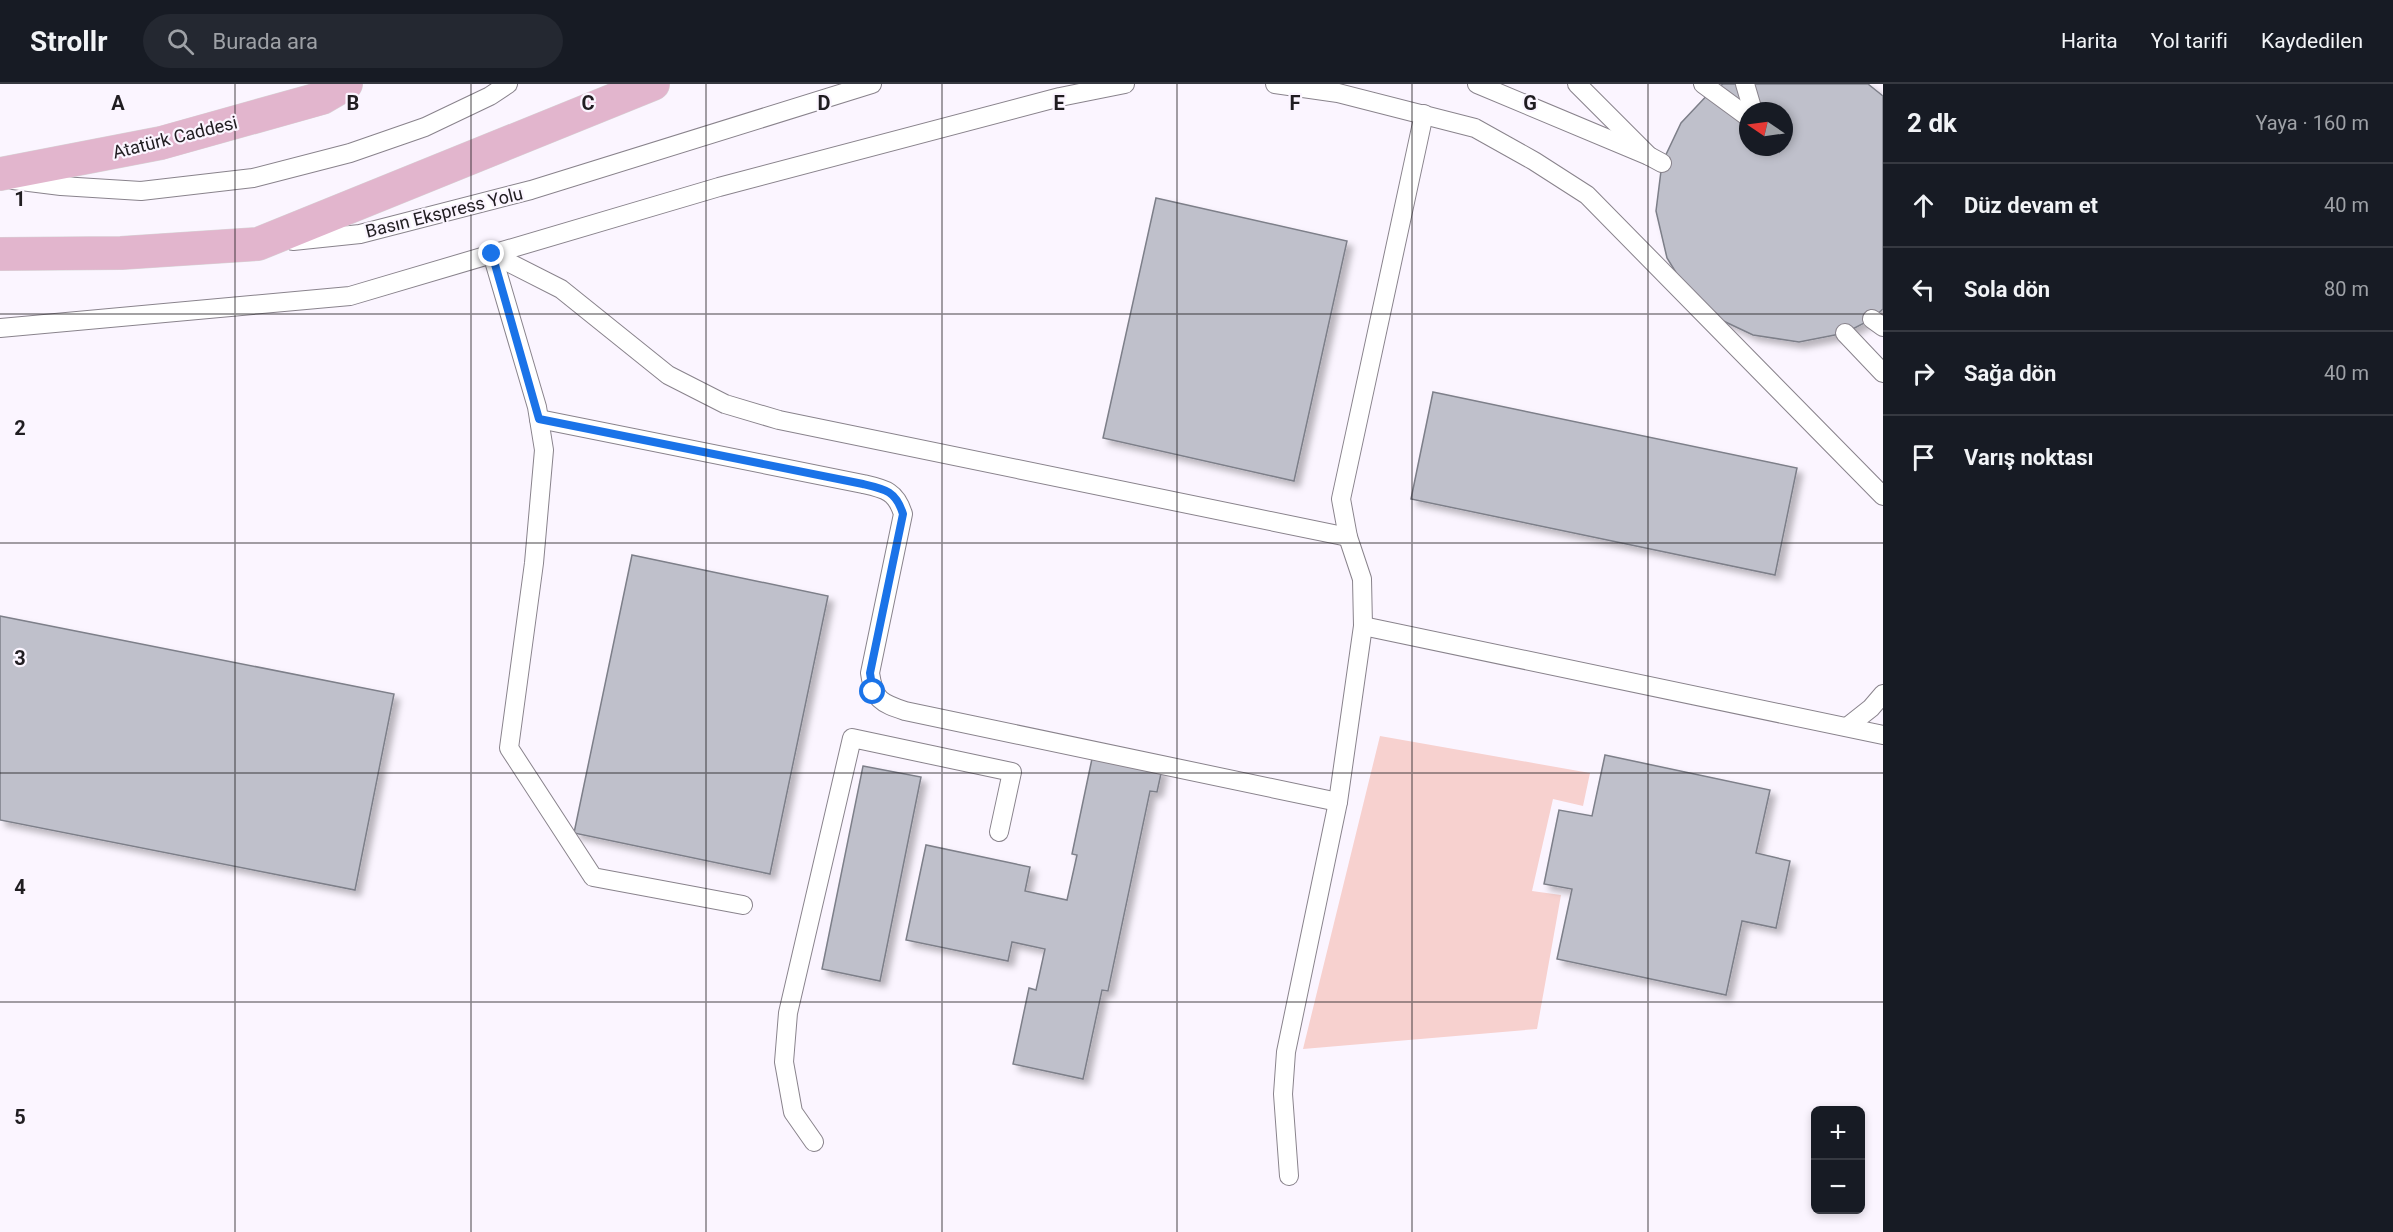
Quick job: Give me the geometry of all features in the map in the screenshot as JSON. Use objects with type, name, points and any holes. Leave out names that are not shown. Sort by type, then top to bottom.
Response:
[{"type":"main road","name":"Atatürk Caddesi","points":[[0,174],[161,143],[322,98],[346,84]]},
{"type":"main road","points":[[258,244],[653,84]]},
{"type":"main road","name":"Basın Ekspress Yolu","points":[[0,254],[121,253],[258,244]]},
{"type":"lane","points":[[0,179],[61,186],[141,191],[253,178],[350,153],[425,127],[490,96],[508,84]]},
{"type":"lane","name":"Basın Ekspress Yolu","points":[[258,244],[360,234],[531,190],[872,84]]},
{"type":"lane","points":[[0,328],[350,296],[720,187],[1060,97],[1125,84]]},
{"type":"lane","points":[[1275,84],[1338,93],[1475,129],[1534,161],[1587,195],[1883,496]]},
{"type":"lane","points":[[1477,84],[1655,160],[1577,84]]},
{"type":"lane","points":[[1703,84],[1739,110]]},
{"type":"lane","points":[[1745,84],[1750,102]]},
{"type":"lane","points":[[1289,1176],[1282,1080],[1338,802],[1363,626],[1362,579],[1348,537],[1341,499],[1424,114]]},
{"type":"lane","points":[[492,254],[539,419],[544,450],[534,563],[509,748],[592,877],[743,905]]},
{"type":"lane","points":[[492,254],[561,289],[668,375],[725,404],[779,420],[1348,537]]},
{"type":"lane","points":[[1845,333],[1883,373]]},
{"type":"lane","points":[[539,419],[863,484],[885,489],[899,500],[903,514],[870,673],[873,692],[884,704],[905,711],[1338,802]]},
{"type":"lane","points":[[1363,626],[1883,735]]},
{"type":"lane","points":[[1847,727],[1871,708],[1883,694]]},
{"type":"lane","points":[[814,1142],[793,1112],[784,1062],[788,1013],[852,738],[1012,772],[999,832]]},
{"type":"shaded area","points":[[1380,736],[1590,773],[1583,806],[1553,799],[1532,891],[1561,895],[1537,1029],[1303,1049]]},
{"type":"building","points":[[1723,84],[1868,84],[1883,96],[1883,309],[1872,319],[1845,333],[1799,342],[1753,335],[1717,318],[1688,292],[1667,258],[1656,211],[1662,163],[1681,123],[1712,90]]},
{"type":"building","points":[[1156,198],[1347,241],[1294,481],[1103,438]]},
{"type":"building","points":[[1433,392],[1797,468],[1775,575],[1411,499]]},
{"type":"building","points":[[632,555],[828,596],[770,874],[574,833]]},
{"type":"building","points":[[0,616],[394,694],[355,890],[0,820]]},
{"type":"building","points":[[1093,754],[1162,769],[1157,792],[1150,791],[1108,991],[1102,990],[1083,1079],[1013,1064],[1029,988],[1036,990],[1045,949],[1012,942],[1008,961],[906,940],[926,845],[1030,867],[1025,891],[1067,900],[1077,855],[1072,854]]},
{"type":"building","points":[[1605,755],[1770,790],[1756,853],[1790,861],[1776,928],[1742,921],[1726,995],[1557,959],[1572,889],[1544,884],[1559,810],[1592,816]]},
{"type":"building","points":[[863,766],[921,777],[880,981],[822,969]]},
{"type":"route","points":[[492,254],[539,419],[863,484],[885,489],[899,500],[903,514],[870,673],[873,692]]}]
